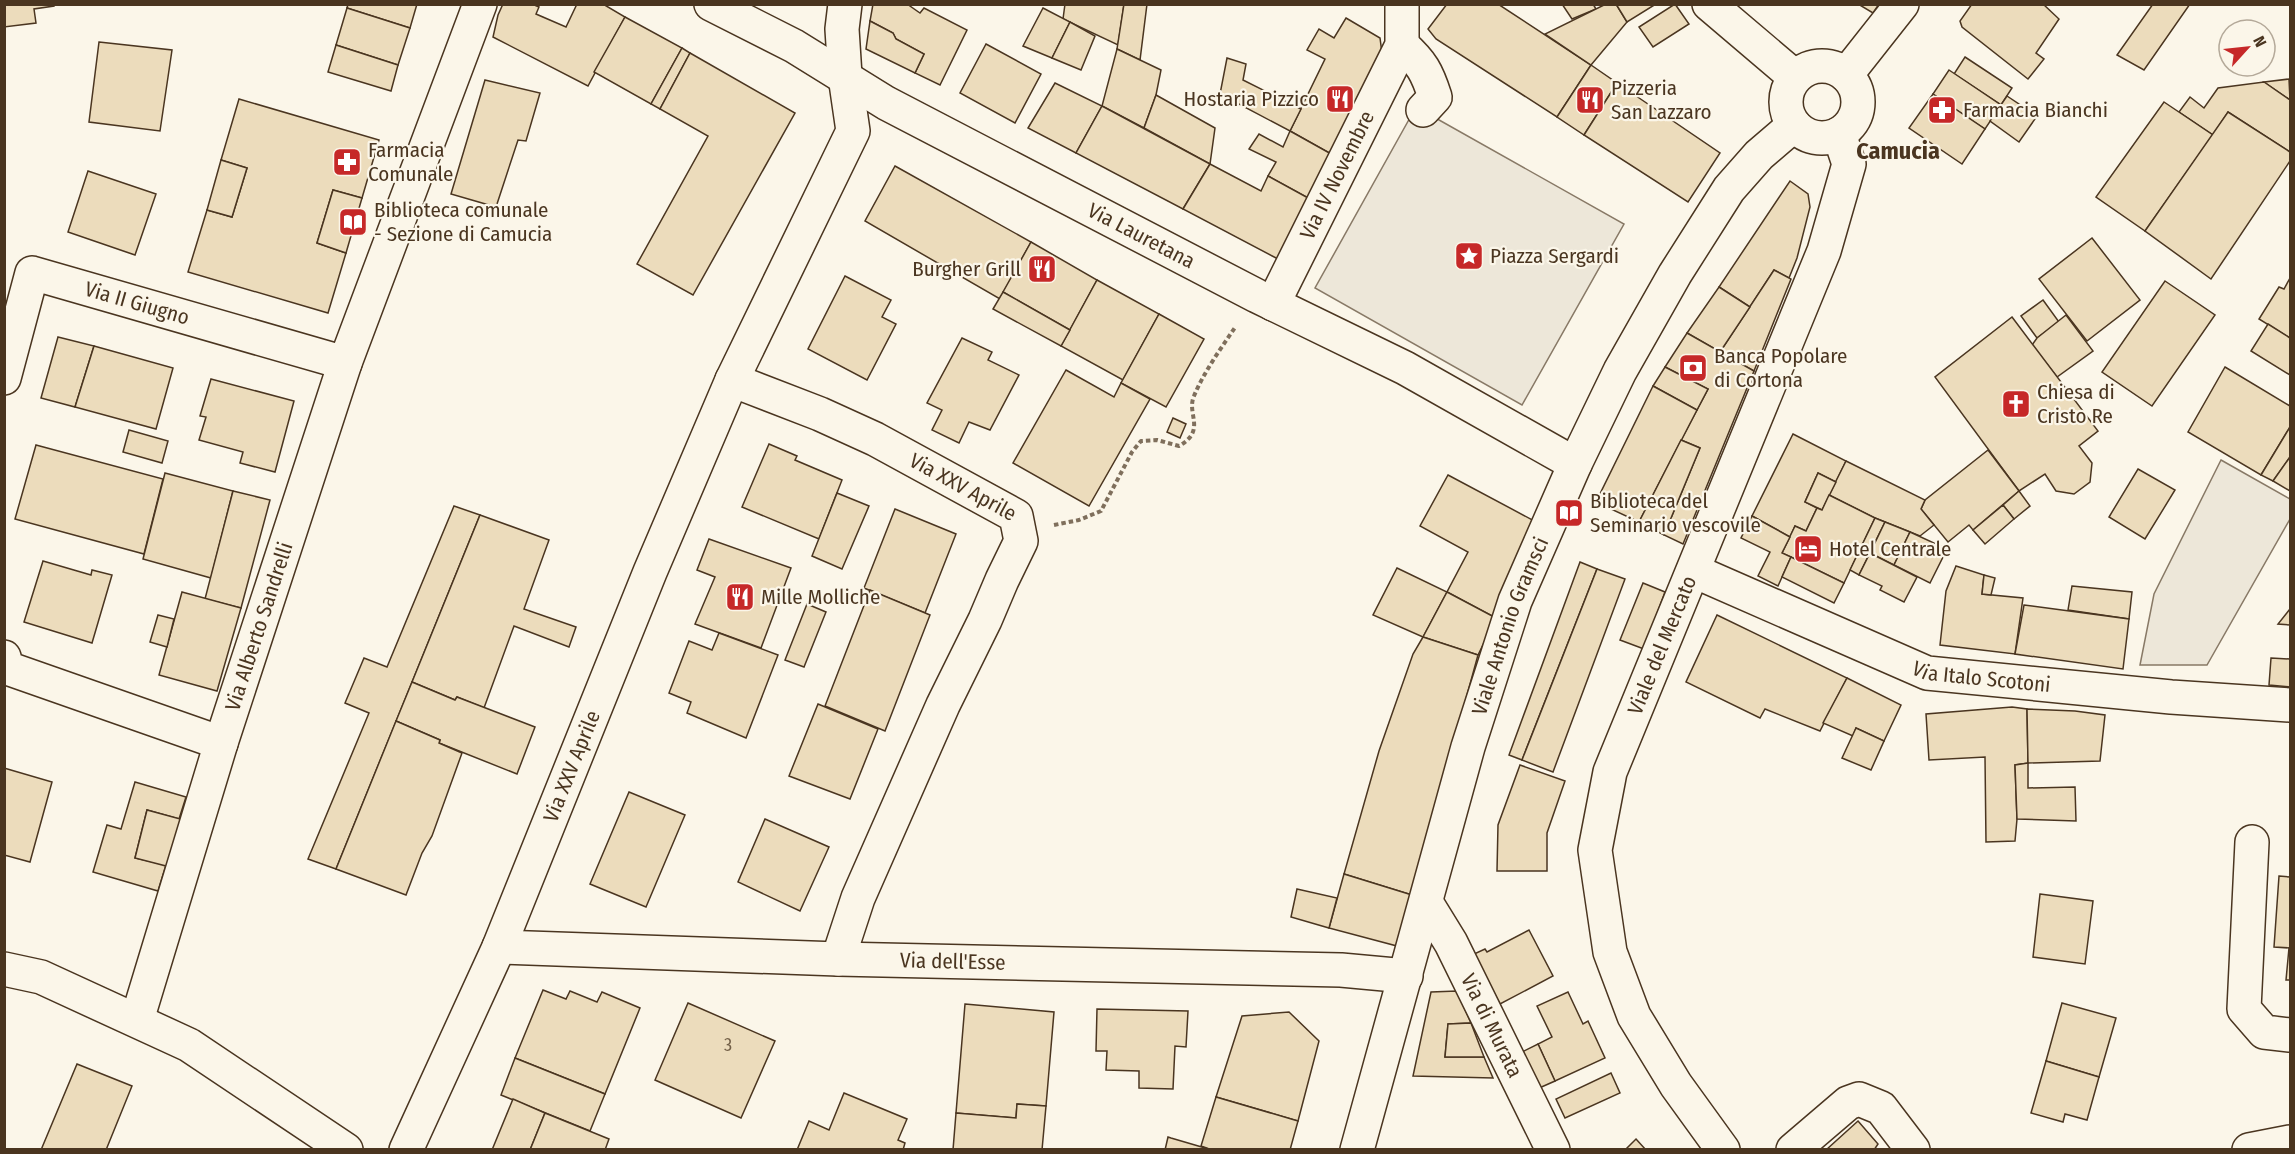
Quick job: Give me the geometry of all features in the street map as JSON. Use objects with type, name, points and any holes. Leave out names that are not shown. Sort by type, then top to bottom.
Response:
[{"type":"street","name":"Via Alberto Sandrelli","points":[[137,1020],[221,743],[345,363],[480,4]]},
{"type":"street","name":"Via Lauretana","points":[[711,4],[794,46],[886,103],[1265,300],[1405,368],[1575,464]]},
{"type":"street","name":"Via XXV Aprile","points":[[406,1149],[499,947],[650,572],[732,380],[853,130],[845,76],[842,29],[845,4]]},
{"type":"street","points":[[1709,4],[1795,77]]},
{"type":"street","points":[[1846,75],[1902,4]]},
{"type":"street","name":"Via IV Novembre","points":[[1396,18],[1428,74],[1435,97],[1423,110]]},
{"type":"street","name":"Via IV Novembre","points":[[1265,300],[1396,18]]},
{"type":"street","points":[[1819,66],[1833,68],[1846,75],[1856,89],[1857,106],[1851,122],[1839,134],[1815,138],[1794,125],[1788,114],[1786,101],[1788,89],[1795,77],[1806,69],[1819,66]]},
{"type":"street","name":"Viale Antonio Gramsci","points":[[1357,1149],[1427,904],[1468,747],[1515,601],[1575,464],[1620,371],[1676,274],[1729,189],[1759,155],[1794,125]]},
{"type":"street","name":"Viale del Mercato","points":[[1723,1149],[1676,1085],[1634,1016],[1610,952],[1595,850],[1610,772],[1824,251],[1849,164],[1839,134]]},
{"type":"street","name":"Via II Giugno","points":[[4,378],[32,273],[345,363]]},
{"type":"street","name":"Via XXV Aprile","points":[[732,380],[820,414],[875,439],[1016,516],[1021,541],[943,705],[858,898],[838,959]]},
{"type":"street","name":"Via Italo Scotoni","points":[[1694,571],[1927,673],[2171,697],[2290,705]]},
{"type":"street","points":[[4,657],[7,668],[221,743]]},
{"type":"street","points":[[2252,842],[2244,1009],[2264,1032],[2290,1035]]},
{"type":"street","name":"Via di Murata","points":[[1427,904],[1451,943],[1553,1149]]},
{"type":"street","name":"Via dell'Esse","points":[[499,947],[838,959],[1341,970],[1406,976]]},
{"type":"street","points":[[4,969],[41,977],[189,1045],[346,1149]]},
{"type":"street","points":[[1793,1149],[1848,1103],[1859,1099],[1881,1108],[1913,1149]]},
{"type":"street","points":[[2249,1149],[2290,1142]]},
{"type":"path","points":[[1021,541],[1028,528],[1041,520],[1054,525],[1079,520],[1101,511],[1132,452],[1141,441],[1156,440],[1179,446],[1187,441],[1195,423],[1192,398],[1265,300]]},
{"type":"shaded area","name":"Piazza Sergardi","points":[[1416,107],[1624,224],[1522,405],[1315,288]]},
{"type":"shaded area","points":[[2221,460],[2290,499],[2290,519],[2207,665],[2140,665],[2154,594]]},
{"type":"building","points":[[4,4],[54,4],[54,6],[34,9],[36,23],[4,27]]},
{"type":"building","points":[[348,4],[417,4],[410,28],[347,8]]},
{"type":"building","points":[[503,4],[532,4],[539,7],[536,14],[566,27],[577,4],[603,4],[625,17],[588,86],[493,37]]},
{"type":"building","points":[[873,4],[907,4],[920,13],[924,8],[967,30],[940,85],[915,73],[924,54],[896,39],[893,33],[870,21]]},
{"type":"building","points":[[1065,4],[1124,4],[1118,45],[1063,19]]},
{"type":"building","points":[[1124,4],[1147,4],[1140,60],[1117,49]]},
{"type":"building","points":[[1447,4],[1498,4],[1591,65],[1557,117],[1436,39],[1428,29]]},
{"type":"building","points":[[1562,4],[1593,4],[1596,9],[1572,19]]},
{"type":"building","points":[[1606,4],[1616,4],[1627,22],[1591,65],[1545,34]]},
{"type":"building","points":[[1616,4],[1656,4],[1627,22]]},
{"type":"building","points":[[1675,4],[1689,24],[1653,47],[1639,27]]},
{"type":"building","points":[[1858,4],[1879,4],[1873,13]]},
{"type":"building","points":[[1972,4],[2043,4],[2059,19],[2036,53],[2044,59],[2028,79],[1962,27],[1960,21]]},
{"type":"building","points":[[2153,4],[2190,4],[2144,70],[2117,55]]},
{"type":"building","points":[[347,8],[410,28],[398,65],[336,45]]},
{"type":"building","points":[[1043,8],[1070,22],[1052,58],[1023,46]]},
{"type":"building","points":[[625,17],[682,48],[651,104],[594,72]]},
{"type":"building","points":[[1346,18],[1380,38],[1383,61],[1333,155],[1290,131],[1325,59],[1307,50],[1319,29],[1334,38]]},
{"type":"building","points":[[870,21],[893,33],[896,39],[924,54],[915,73],[866,49]]},
{"type":"building","points":[[1070,22],[1095,36],[1081,70],[1052,58]]},
{"type":"building","points":[[99,42],[172,50],[160,131],[89,122]]},
{"type":"building","points":[[986,44],[1041,74],[1015,123],[960,93]]},
{"type":"building","points":[[336,45],[398,65],[391,91],[328,72]]},
{"type":"building","points":[[682,48],[690,53],[660,109],[651,104]]},
{"type":"building","points":[[1117,49],[1161,70],[1156,95],[1144,128],[1102,106]]},
{"type":"building","points":[[690,53],[795,113],[693,295],[637,264],[708,136],[660,109]]},
{"type":"building","points":[[1965,57],[2012,88],[2001,105],[1954,74]]},
{"type":"building","points":[[1227,58],[1246,64],[1243,80],[1301,109],[1290,131],[1220,94]]},
{"type":"building","points":[[1591,65],[1617,83],[1584,135],[1557,117]]},
{"type":"building","points":[[1949,70],[2001,105],[1985,129],[1933,94]]},
{"type":"building","points":[[2289,79],[2290,100],[2264,82]]},
{"type":"building","points":[[485,80],[540,93],[526,141],[518,140],[496,207],[451,194]]},
{"type":"building","points":[[2264,82],[2290,100],[2290,152],[2228,112],[2213,135],[2179,112],[2190,97],[2204,108],[2218,88]]},
{"type":"building","points":[[1055,83],[1102,106],[1076,153],[1028,128]]},
{"type":"building","points":[[1617,83],[1720,153],[1688,202],[1584,135]]},
{"type":"building","points":[[1933,94],[1985,129],[1962,164],[1909,128]]},
{"type":"building","points":[[1156,95],[1215,128],[1210,164],[1144,128]]},
{"type":"building","points":[[2007,96],[2037,116],[2019,142],[1990,121]]},
{"type":"building","points":[[239,99],[379,140],[362,198],[333,190],[317,243],[346,253],[328,313],[188,272],[207,210],[232,217],[247,168],[221,160]]},
{"type":"building","points":[[2164,102],[2213,135],[2145,231],[2096,197]]},
{"type":"building","points":[[1102,106],[1210,164],[1183,209],[1076,153]]},
{"type":"building","points":[[2228,112],[2290,152],[2290,161],[2211,279],[2145,231]]},
{"type":"building","points":[[1290,131],[1333,155],[1310,199],[1268,176],[1276,162],[1249,149],[1259,134],[1283,147]]},
{"type":"building","points":[[221,160],[247,168],[232,217],[207,210]]},
{"type":"building","points":[[1210,164],[1261,191],[1268,176],[1310,199],[1278,259],[1183,209]]},
{"type":"building","points":[[895,166],[1031,242],[1000,299],[865,221]]},
{"type":"building","points":[[88,171],[156,194],[135,255],[68,232]]},
{"type":"building","points":[[1790,181],[1808,194],[1810,207],[1797,258],[1789,278],[1774,270],[1750,307],[1719,287]]},
{"type":"building","points":[[333,190],[362,198],[346,253],[317,243]]},
{"type":"building","points":[[2092,238],[2140,300],[2087,341],[2039,279]]},
{"type":"building","points":[[1031,242],[1097,280],[1070,330],[1003,292]]},
{"type":"building","points":[[1774,270],[1791,279],[1754,371],[1720,352]]},
{"type":"building","points":[[845,276],[891,300],[882,317],[896,324],[867,380],[808,349]]},
{"type":"building","points":[[2290,278],[2290,338],[2259,319],[2279,287],[2284,289]]},
{"type":"building","points":[[1097,280],[1159,314],[1123,380],[1061,346]]},
{"type":"building","points":[[2165,281],[2215,315],[2152,406],[2102,372]]},
{"type":"building","points":[[1719,287],[1750,307],[1720,352],[1687,333]]},
{"type":"building","points":[[1003,292],[1070,330],[1061,346],[993,309]]},
{"type":"building","points":[[2043,300],[2059,322],[2037,338],[2021,316]]},
{"type":"building","points":[[1159,314],[1204,339],[1166,407],[1121,383]]},
{"type":"building","points":[[2066,315],[2093,351],[2057,377],[2032,345],[2037,338]]},
{"type":"building","name":"Chiesa di Cristo Re","points":[[2012,317],[2098,431],[2079,446],[2092,463],[2090,482],[2074,494],[2056,491],[2045,474],[2019,491],[1935,377]]},
{"type":"building","points":[[2268,324],[2290,338],[2290,375],[2251,351]]},
{"type":"building","points":[[1687,333],[1754,371],[1683,544],[1664,535],[1700,448],[1681,440],[1708,389],[1665,367]]},
{"type":"building","points":[[58,337],[94,346],[75,407],[41,398]]},
{"type":"building","points":[[962,338],[992,352],[988,360],[1019,375],[990,430],[969,422],[959,443],[932,430],[942,410],[927,403]]},
{"type":"building","points":[[94,346],[173,368],[156,429],[75,407]]},
{"type":"building","points":[[1665,367],[1708,389],[1697,410],[1653,386]]},
{"type":"building","points":[[2225,367],[2290,406],[2290,427],[2261,475],[2188,432]]},
{"type":"building","points":[[1066,370],[1114,397],[1121,383],[1150,399],[1089,506],[1013,463]]},
{"type":"building","points":[[211,379],[294,401],[275,472],[240,463],[243,452],[199,440],[206,417],[200,416]]},
{"type":"building","points":[[1653,386],[1697,410],[1639,522],[1596,502]]},
{"type":"building","points":[[1173,418],[1186,424],[1180,438],[1167,432]]},
{"type":"building","points":[[2290,427],[2290,457],[2273,481],[2261,475]]},
{"type":"building","points":[[129,430],[168,441],[162,463],[123,452]]},
{"type":"building","points":[[1793,434],[1846,461],[1836,482],[1818,473],[1805,502],[1817,508],[1806,531],[1795,526],[1790,537],[1752,516]]},
{"type":"building","points":[[1681,440],[1700,448],[1664,535],[1639,522]]},
{"type":"building","points":[[769,444],[797,456],[795,460],[842,480],[819,539],[742,507]]},
{"type":"building","points":[[36,445],[163,479],[144,554],[15,519]]},
{"type":"building","points":[[1988,450],[2019,491],[1973,530],[1969,525],[1948,542],[1921,509],[1925,500]]},
{"type":"building","points":[[2290,457],[2290,491],[2273,481]]},
{"type":"building","points":[[1846,461],[1925,500],[1921,509],[1934,525],[1920,536],[1875,518],[1829,495]]},
{"type":"building","points":[[2138,469],[2175,490],[2145,539],[2109,517]]},
{"type":"building","points":[[165,473],[233,491],[211,578],[143,559]]},
{"type":"building","points":[[1818,473],[1836,482],[1822,510],[1805,502]]},
{"type":"building","points":[[1448,475],[1540,524],[1496,618],[1447,592],[1468,552],[1420,526]]},
{"type":"building","points":[[233,491],[270,500],[241,608],[205,599]]},
{"type":"building","points":[[2019,491],[2030,506],[2014,519],[2003,505]]},
{"type":"building","points":[[837,493],[869,506],[842,569],[812,556]]},
{"type":"building","points":[[1829,495],[1875,518],[1844,583],[1782,553],[1795,526],[1806,531],[1817,508],[1822,510]]},
{"type":"building","points":[[2003,505],[2014,519],[1985,544],[1973,530]]},
{"type":"building","points":[[454,506],[480,515],[336,869],[308,859],[369,713],[345,703],[364,658],[387,667]]},
{"type":"building","points":[[895,509],[956,534],[925,613],[864,588]]},
{"type":"building","points":[[480,515],[549,540],[524,609],[576,627],[569,647],[514,626],[484,708],[457,697],[455,700],[412,682]]},
{"type":"building","points":[[1752,516],[1790,537],[1782,553],[1791,557],[1778,586],[1758,576],[1770,552],[1741,538]]},
{"type":"building","points":[[1875,518],[1885,522],[1859,575],[1850,570]]},
{"type":"building","points":[[1885,522],[1910,532],[1894,565],[1870,553]]},
{"type":"building","points":[[1910,532],[1947,549],[1930,583],[1894,565]]},
{"type":"building","points":[[709,539],[791,568],[761,648],[695,624],[715,577],[697,570]]},
{"type":"building","points":[[1870,553],[1917,577],[1904,602],[1880,590],[1882,586],[1859,575]]},
{"type":"building","points":[[1791,557],[1844,583],[1834,603],[1782,577]]},
{"type":"building","points":[[43,561],[91,575],[92,570],[112,575],[92,643],[24,622]]},
{"type":"building","points":[[1580,562],[1597,569],[1522,760],[1509,755]]},
{"type":"building","points":[[1956,566],[1984,575],[1982,594],[2023,598],[2015,654],[1940,645],[1946,591]]},
{"type":"building","points":[[1397,568],[1447,592],[1423,637],[1373,615]]},
{"type":"building","points":[[1597,569],[1625,579],[1553,772],[1522,760]]},
{"type":"building","points":[[1984,575],[1995,578],[1991,595],[1982,594]]},
{"type":"building","points":[[1643,583],[1665,592],[1644,649],[1620,640]]},
{"type":"building","points":[[2072,586],[2132,592],[2129,619],[2068,610]]},
{"type":"building","points":[[870,590],[930,615],[885,731],[825,706]]},
{"type":"building","points":[[182,592],[241,608],[217,691],[159,675]]},
{"type":"building","points":[[1447,592],[1496,618],[1478,655],[1423,637]]},
{"type":"building","points":[[807,604],[826,612],[804,667],[785,660]]},
{"type":"building","points":[[2024,605],[2129,619],[2123,669],[2015,654]]},
{"type":"building","points":[[2290,609],[2290,625],[2278,624]]},
{"type":"building","points":[[158,615],[174,619],[167,647],[150,642]]},
{"type":"building","points":[[1717,615],[1847,678],[1820,731],[1765,709],[1760,718],[1686,682]]},
{"type":"building","points":[[719,633],[778,655],[746,738],[687,713],[691,702],[669,693],[689,641],[712,650]]},
{"type":"building","points":[[1423,637],[1478,655],[1412,895],[1344,874],[1379,751],[1413,654]]},
{"type":"building","points":[[2271,658],[2290,659],[2290,687],[2269,685]]},
{"type":"building","points":[[1847,678],[1901,705],[1884,741],[1856,728],[1853,736],[1823,723]]},
{"type":"building","points":[[412,682],[455,700],[457,697],[535,727],[517,774],[439,743],[440,740],[396,721]]},
{"type":"building","points":[[818,704],[878,729],[850,799],[789,776]]},
{"type":"building","points":[[2012,707],[2027,709],[2028,763],[2015,765],[2017,819],[2015,841],[1986,842],[1985,757],[1929,760],[1926,714]]},
{"type":"building","points":[[2027,709],[2105,715],[2100,761],[2028,763]]},
{"type":"building","points":[[396,721],[440,740],[439,743],[462,753],[432,836],[422,853],[406,895],[336,869]]},
{"type":"building","points":[[1856,728],[1884,741],[1871,770],[1842,758]]},
{"type":"building","points":[[2028,763],[2028,788],[2075,787],[2076,821],[2017,819],[2015,765]]},
{"type":"building","points":[[1520,765],[1565,781],[1547,833],[1547,871],[1497,871],[1498,825]]},
{"type":"building","points":[[4,768],[52,782],[30,862],[4,855]]},
{"type":"building","points":[[135,782],[186,797],[179,819],[147,810],[135,858],[166,865],[158,891],[93,872],[107,825],[121,829]]},
{"type":"building","points":[[629,792],[685,815],[646,907],[590,884]]},
{"type":"building","points":[[147,810],[184,820],[170,867],[135,858]]},
{"type":"building","points":[[765,819],[829,847],[800,911],[738,882]]},
{"type":"building","points":[[1344,874],[1412,895],[1397,946],[1329,928]]},
{"type":"building","points":[[2279,876],[2290,877],[2290,948],[2274,947]]},
{"type":"building","points":[[1297,889],[1337,898],[1329,928],[1291,917]]},
{"type":"building","points":[[2040,894],[2093,901],[2085,964],[2033,957]]},
{"type":"building","points":[[1529,930],[1553,976],[1500,1004],[1474,954],[1485,949],[1487,952]]},
{"type":"building","points":[[2289,948],[2290,980],[2286,980]]},
{"type":"building","points":[[543,990],[566,999],[570,991],[597,1002],[602,992],[640,1008],[605,1094],[515,1058]]},
{"type":"building","points":[[1457,991],[1471,1023],[1448,1024],[1445,1057],[1484,1057],[1493,1078],[1413,1076],[1431,992]]},
{"type":"building","points":[[1568,992],[1583,1024],[1588,1021],[1605,1058],[1555,1081],[1538,1044],[1552,1037],[1537,1006]]},
{"type":"building","points":[[688,1003],[775,1041],[741,1118],[655,1080]]},
{"type":"building","points":[[2062,1003],[2116,1018],[2099,1077],[2046,1061]]},
{"type":"building","points":[[965,1004],[1054,1012],[1046,1106],[1017,1104],[1016,1118],[956,1113]]},
{"type":"building","points":[[1097,1009],[1188,1011],[1186,1047],[1175,1046],[1173,1089],[1139,1088],[1139,1071],[1106,1070],[1107,1051],[1096,1051]]},
{"type":"building","points":[[1289,1012],[1319,1041],[1298,1121],[1216,1097],[1242,1016]]},
{"type":"building","points":[[1471,1023],[1484,1057],[1445,1057],[1448,1024]]},
{"type":"building","points":[[1538,1044],[1555,1081],[1537,1089],[1520,1053]]},
{"type":"building","points":[[515,1058],[605,1094],[590,1131],[501,1095]]},
{"type":"building","points":[[2046,1061],[2099,1077],[2087,1120],[2065,1114],[2063,1122],[2031,1113]]},
{"type":"building","points":[[77,1064],[132,1086],[106,1150],[41,1150]]},
{"type":"building","points":[[1611,1073],[1620,1093],[1565,1118],[1556,1099]]},
{"type":"building","points":[[844,1093],[907,1119],[898,1140],[905,1143],[903,1150],[797,1150],[809,1121],[829,1130]]},
{"type":"building","points":[[1216,1097],[1298,1121],[1290,1150],[1212,1150],[1201,1146]]},
{"type":"building","points":[[513,1099],[545,1113],[530,1150],[492,1150]]},
{"type":"building","points":[[1017,1104],[1046,1106],[1042,1150],[953,1150],[956,1113],[1016,1118]]},
{"type":"building","points":[[545,1113],[609,1139],[605,1150],[530,1150]]},
{"type":"building","points":[[1858,1121],[1878,1144],[1874,1150],[1826,1150]]},
{"type":"building","points":[[1168,1137],[1171,1138],[1212,1150],[1165,1150]]},
{"type":"building","points":[[1636,1139],[1646,1150],[1625,1150]]},
{"type":"place","name":"Hostaria Pizzico","points":[[1340,99]]},
{"type":"place","name":"Pizzeria San Lazzaro","points":[[1590,100]]},
{"type":"place","name":"Farmacia Bianchi","points":[[1942,110]]},
{"type":"place","name":"Farmacia Comunale","points":[[347,162]]},
{"type":"place","name":"Biblioteca comunale - Sezione di Camucia","points":[[353,222]]},
{"type":"place","name":"Piazza Sergardi","points":[[1469,256]]},
{"type":"place","name":"Burgher Grill","points":[[1042,269]]},
{"type":"place","name":"Banca Popolare di Cortona","points":[[1693,368]]},
{"type":"place","name":"Chiesa di Cristo Re","points":[[2016,404]]},
{"type":"place","name":"Biblioteca del Seminario vescovile","points":[[1569,513]]},
{"type":"place","name":"Hotel Centrale","points":[[1808,549]]},
{"type":"place","name":"Mille Molliche","points":[[740,597]]},
{"type":"district","name":"Camucia","points":[[1898,151]]}]
